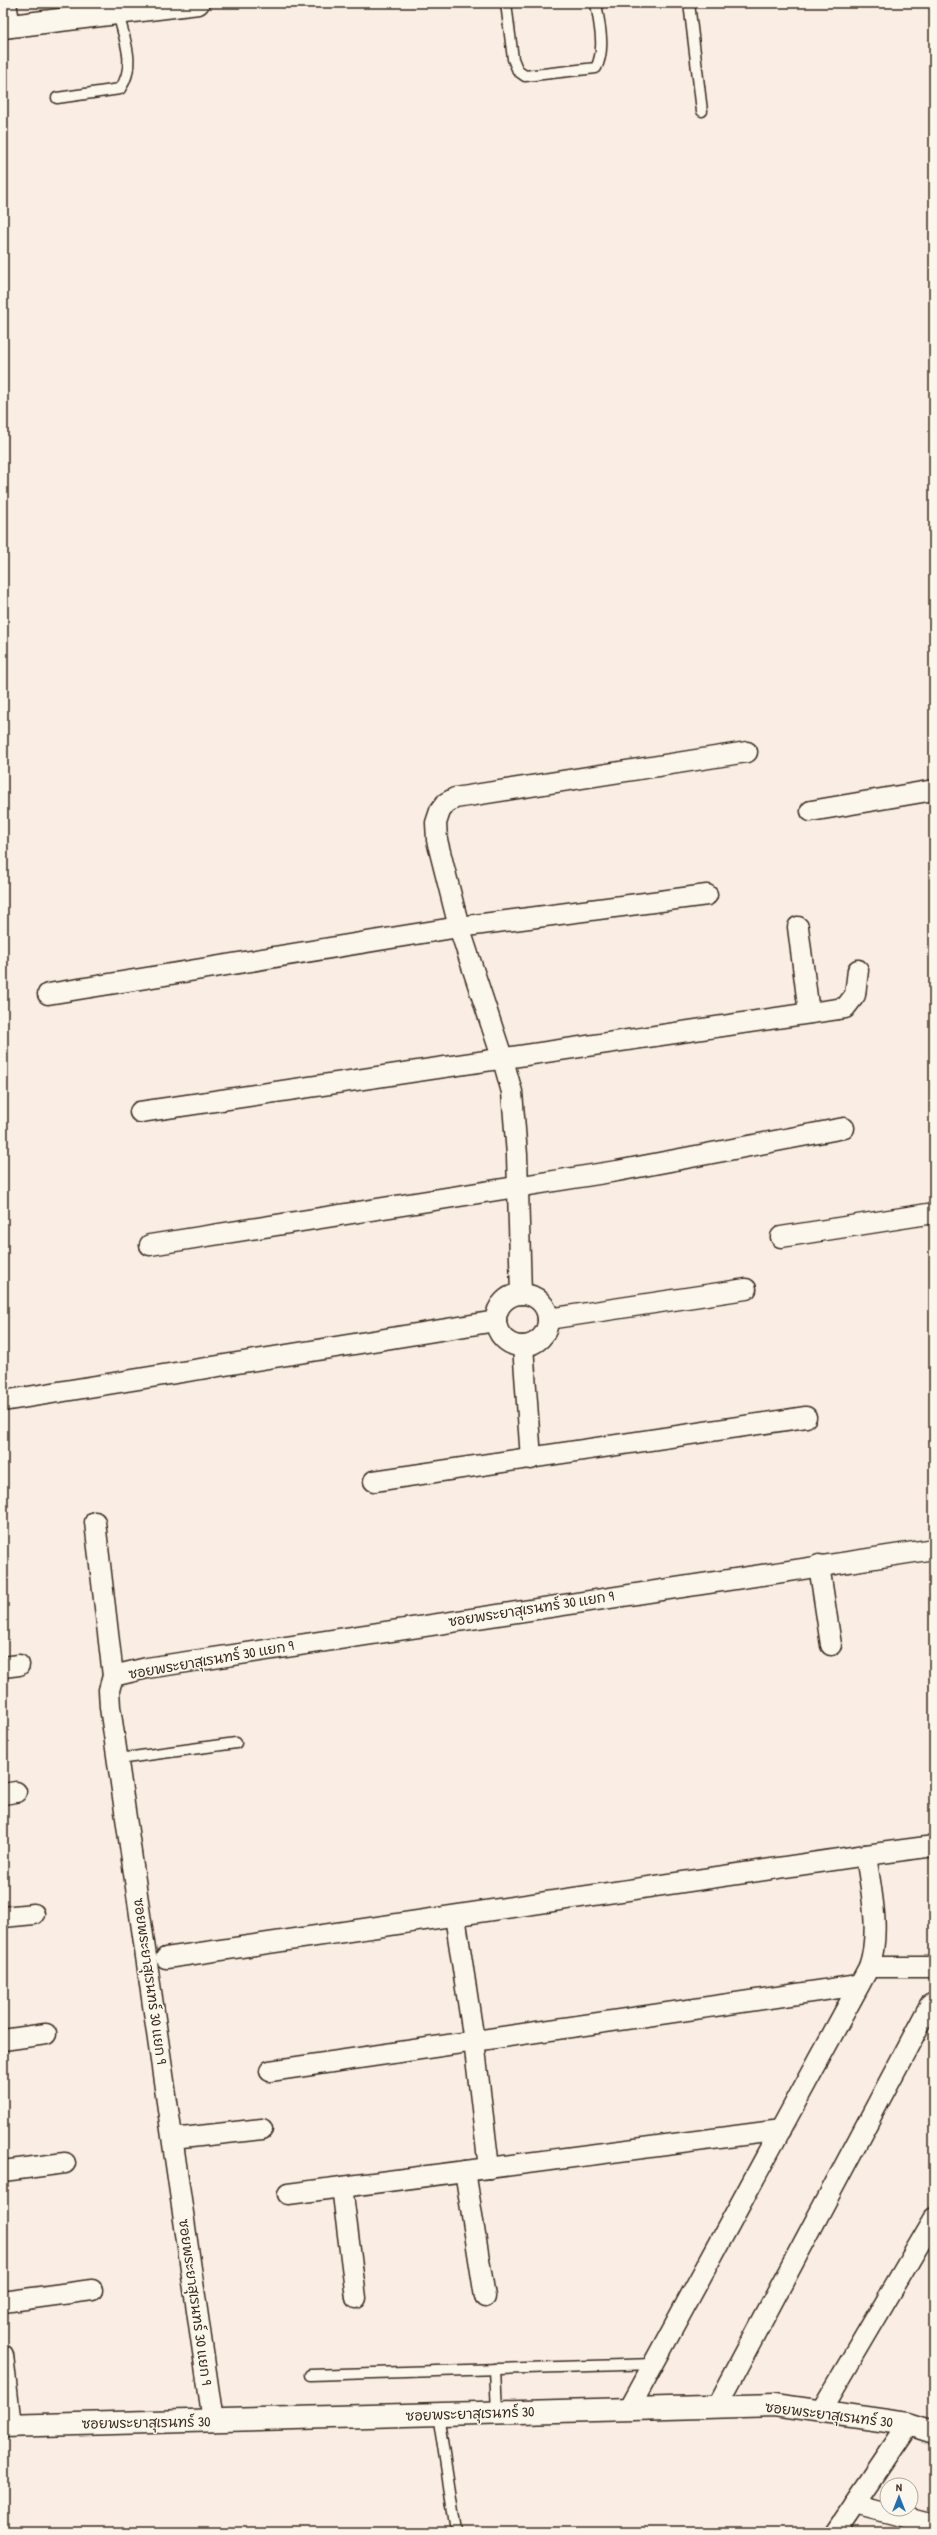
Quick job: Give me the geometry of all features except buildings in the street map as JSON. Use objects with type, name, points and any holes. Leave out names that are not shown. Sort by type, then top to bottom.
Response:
[{"type":"street","points":[[6,3],[7,27],[198,3]]},
{"type":"street","points":[[521,1294],[516,1188],[517,1155],[512,1099],[503,1060],[459,927],[438,840],[436,823],[440,811],[446,803],[455,798],[747,752]]},
{"type":"street","points":[[811,811],[934,790]]},
{"type":"street","points":[[48,994],[459,927],[707,895]]},
{"type":"street","points":[[798,927],[809,1013]]},
{"type":"street","points":[[140,1112],[503,1060],[845,1008],[850,1004],[855,995],[858,970]]},
{"type":"street","points":[[150,1244],[516,1188],[617,1171],[844,1128]]},
{"type":"street","points":[[781,1237],[934,1213]]},
{"type":"street","points":[[548,1319],[746,1289]]},
{"type":"street","points":[[521,1294],[531,1296],[540,1301],[546,1309],[548,1319],[546,1329],[541,1338],[533,1344],[523,1346],[513,1344],[504,1339],[498,1331],[496,1321],[497,1311],[503,1302],[511,1296],[521,1294]]},
{"type":"street","points":[[3,1401],[496,1321]]},
{"type":"street","points":[[523,1346],[531,1459]]},
{"type":"street","points":[[374,1481],[531,1459],[806,1417]]},
{"type":"street","points":[[95,1522],[113,1676]]},
{"type":"street","name":"ซอยพระยาสุเรนทร์ 30 แยก 9","points":[[213,2421],[174,2139],[118,1759],[109,1690],[113,1676],[147,1668],[401,1628],[934,1549]]},
{"type":"street","points":[[819,1565],[831,1645]]},
{"type":"street","points":[[166,1958],[934,1846]]},
{"type":"street","points":[[629,2409],[869,1967],[874,1951],[875,1918],[866,1855]]},
{"type":"street","points":[[3,1917],[34,1914]]},
{"type":"street","points":[[455,1916],[474,2041],[489,2168]]},
{"type":"street","points":[[869,1967],[934,1967]]},
{"type":"street","points":[[270,2071],[859,1985]]},
{"type":"street","points":[[717,2406],[930,2005],[934,2003]]},
{"type":"street","points":[[3,2040],[46,2034]]},
{"type":"street","points":[[174,2139],[262,2129]]},
{"type":"street","points":[[288,2194],[781,2130]]},
{"type":"street","points":[[3,2171],[65,2163]]},
{"type":"street","points":[[465,2171],[485,2297]]},
{"type":"street","points":[[342,2187],[356,2298]]},
{"type":"street","points":[[821,2411],[934,2219]]},
{"type":"street","points":[[3,2302],[92,2290]]},
{"type":"street","points":[[3,2355],[7,2426]]},
{"type":"street","name":"ซอยพระยาสุเรนทร์ 30","points":[[7,2426],[774,2405],[909,2424],[934,2432]]},
{"type":"street","points":[[836,2532],[909,2424]]},
{"type":"street","points":[[855,2504],[934,2524]]},
{"type":"lane","points":[[506,3],[513,59],[518,71],[525,76],[596,68],[600,61],[601,48],[596,3]]},
{"type":"lane","points":[[689,3],[702,111]]},
{"type":"lane","points":[[57,98],[120,89],[128,77],[129,61],[118,13]]},
{"type":"lane","points":[[118,1759],[236,1743]]},
{"type":"lane","points":[[310,2374],[654,2364]]},
{"type":"lane","points":[[495,2369],[497,2412]]},
{"type":"lane","points":[[438,2414],[456,2532]]}]
